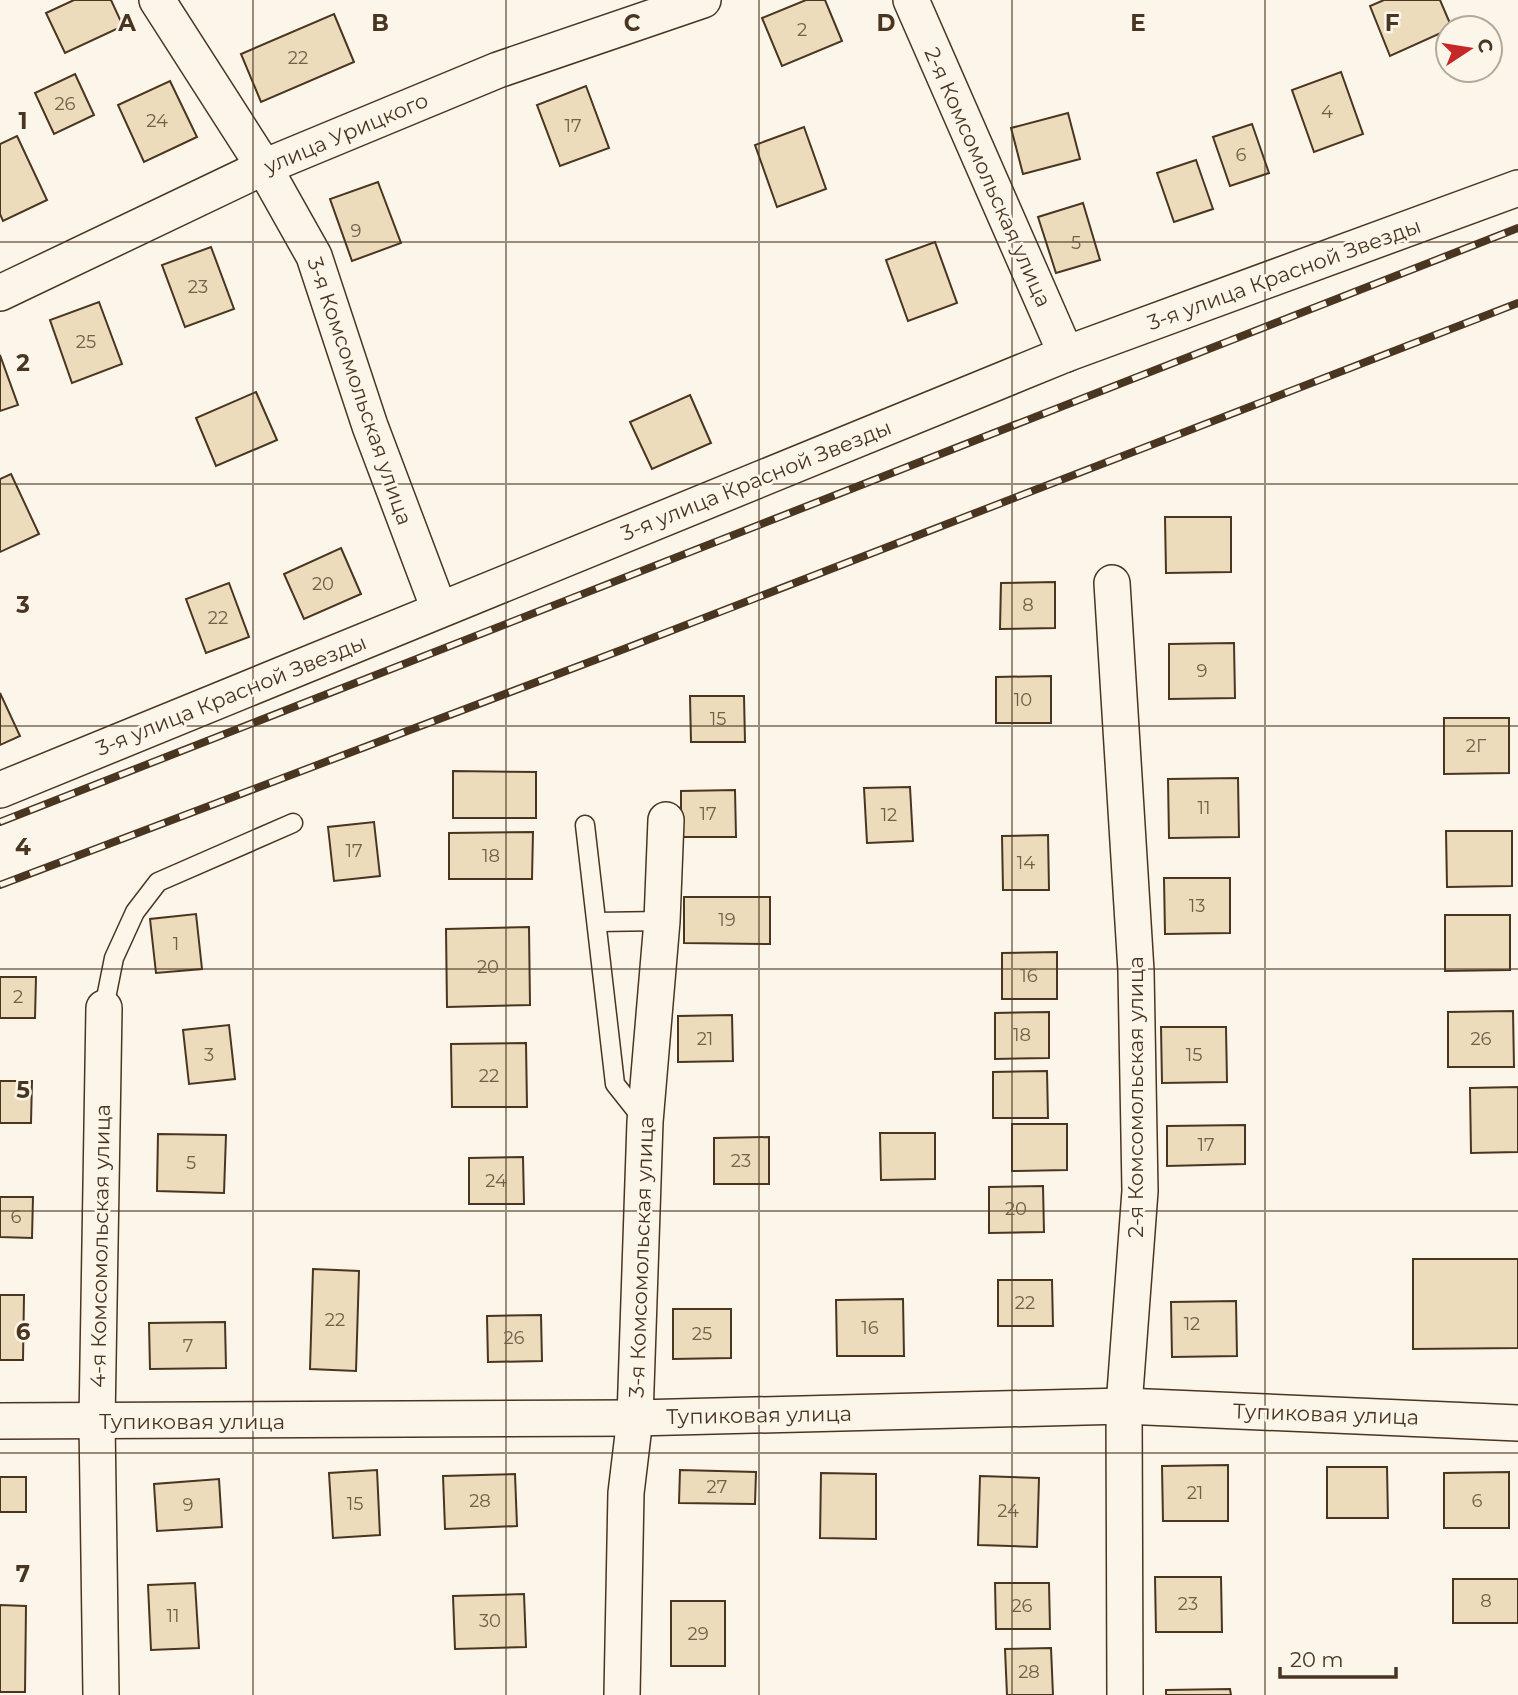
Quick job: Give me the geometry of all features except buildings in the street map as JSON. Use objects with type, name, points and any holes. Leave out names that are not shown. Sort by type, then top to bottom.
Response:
[{"type":"street","name":"3-я Комсомольская улица","points":[[157,0],[264,167],[314,256],[370,426],[439,609]]},
{"type":"street","name":"улица Урицкого","points":[[0,293],[264,167],[498,70],[703,0]]},
{"type":"street","name":"2-я Комсомольская улица","points":[[911,0],[1066,354]]},
{"type":"street","name":"3-я улица Красной Звезды","points":[[0,790],[1066,354],[1518,188]]},
{"type":"street","name":"2-я Комсомольская улица","points":[[1112,583],[1136,971],[1140,1164],[1124,1406],[1125,1695]]},
{"type":"street","name":"3-я Комсомольская улица","points":[[622,1695],[626,1493],[635,1418],[645,1122],[662,921],[666,820]]},
{"type":"street","name":"4-я Комсомольская улица","points":[[101,1695],[97,1422],[104,1008]]},
{"type":"street","name":"Тупиковая улица","points":[[0,1421],[635,1418],[1124,1406],[1518,1423]]},
{"type":"lane","points":[[104,1008],[114,958],[135,912],[158,882],[293,824]]},
{"type":"lane","points":[[585,825],[615,1084],[645,1122]]},
{"type":"lane","points":[[597,922],[662,921]]},
{"type":"railway","points":[[0,822],[1518,228]]},
{"type":"railway","points":[[0,885],[624,649],[1518,303]]}]
